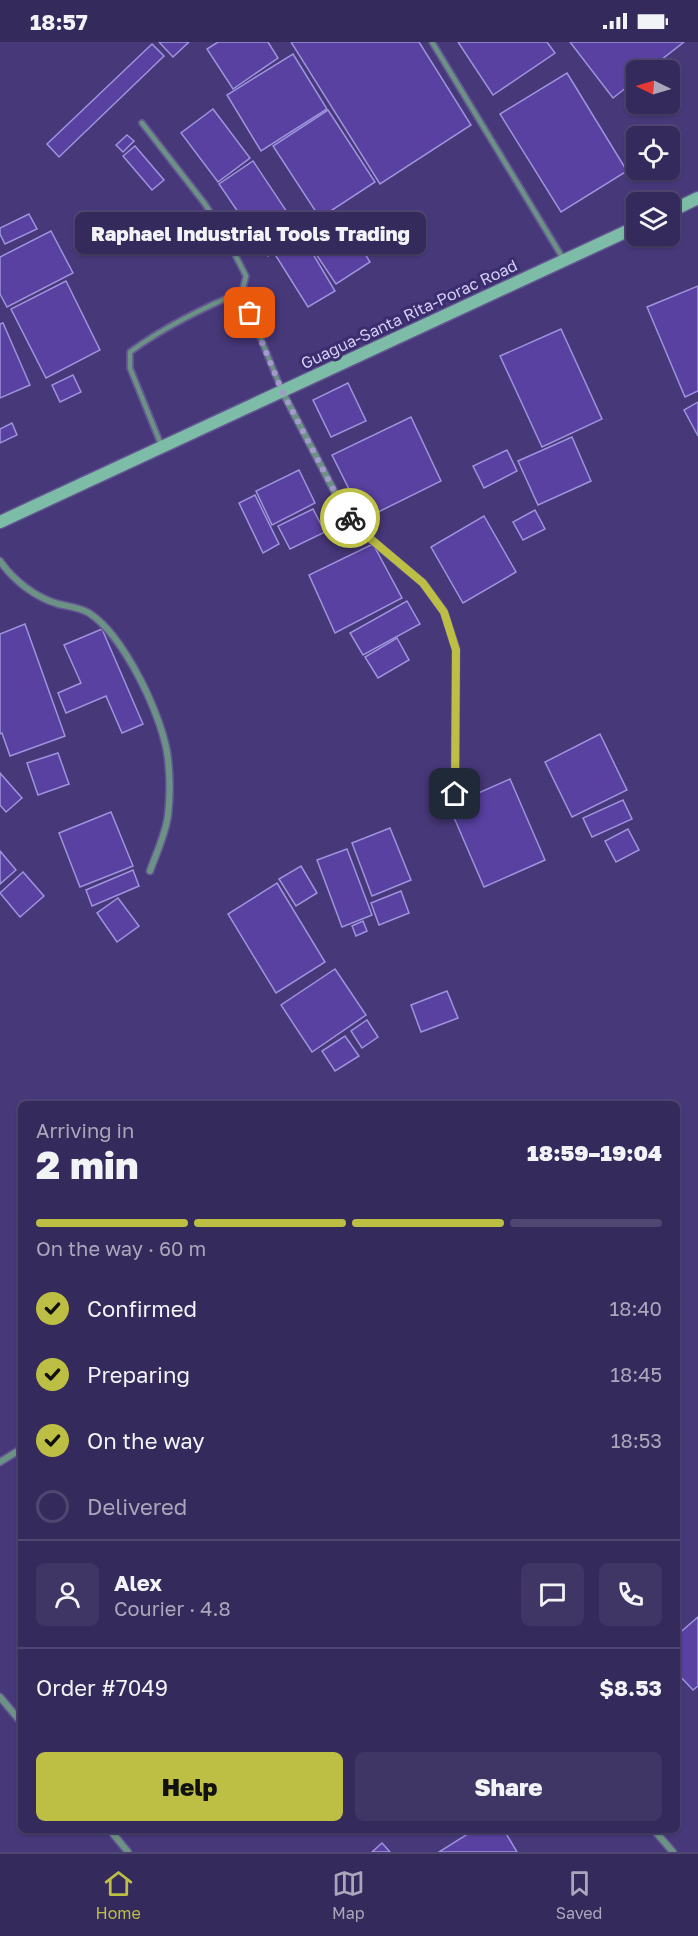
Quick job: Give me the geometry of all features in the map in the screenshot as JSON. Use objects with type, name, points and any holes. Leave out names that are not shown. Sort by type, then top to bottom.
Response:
[{"type":"main road","points":[[680,207],[698,198]]},
{"type":"main road","name":"Guagua-Santa Rita-Porac Road","points":[[0,522],[626,232]]},
{"type":"street","points":[[282,391],[342,506],[356,526],[423,583],[444,612],[456,650],[455,794]]},
{"type":"street","points":[[0,561],[24,587],[45,600],[88,612],[119,642],[156,714],[168,758],[168,816],[150,872]]},
{"type":"street","points":[[0,1462],[18,1451]]},
{"type":"street","points":[[0,1697],[18,1718]]},
{"type":"street","points":[[112,1833],[128,1852]]},
{"type":"street","points":[[657,1833],[673,1852]]},
{"type":"lane","points":[[432,42],[564,260]]},
{"type":"lane","points":[[142,123],[205,204],[226,237],[246,276],[242,292],[282,391]]},
{"type":"lane","points":[[162,447],[130,368],[130,352],[145,341],[242,292]]},
{"type":"building","points":[[159,42],[189,42],[173,57]]},
{"type":"building","points":[[218,42],[268,42],[278,58],[233,89],[207,49]]},
{"type":"building","points":[[291,42],[419,42],[471,125],[380,184]]},
{"type":"building","points":[[458,42],[547,42],[555,53],[493,95]]},
{"type":"building","points":[[570,42],[684,42],[661,60],[626,60],[626,88],[613,98]]},
{"type":"building","points":[[152,44],[164,56],[59,157],[47,144]]},
{"type":"building","points":[[293,54],[327,109],[261,151],[227,95]]},
{"type":"building","points":[[567,73],[626,172],[561,212],[500,114]]},
{"type":"building","points":[[213,109],[250,158],[218,182],[181,133]]},
{"type":"building","points":[[328,110],[375,182],[320,218],[273,146]]},
{"type":"building","points":[[127,135],[134,141],[123,152],[116,145]]},
{"type":"building","points":[[135,146],[164,180],[152,190],[123,156]]},
{"type":"building","points":[[253,161],[301,233],[268,256],[219,184]]},
{"type":"building","points":[[340,213],[370,262],[336,284],[304,236]]},
{"type":"building","points":[[29,214],[37,229],[5,244],[0,228]]},
{"type":"building","points":[[51,231],[73,273],[7,307],[0,294],[0,257]]},
{"type":"building","points":[[304,239],[335,291],[308,307],[276,256]]},
{"type":"building","points":[[66,281],[100,350],[46,378],[11,309]]},
{"type":"building","points":[[698,286],[698,391],[685,397],[647,307]]},
{"type":"building","points":[[3,323],[30,385],[0,398],[0,324]]},
{"type":"building","points":[[561,329],[602,419],[542,447],[500,356]]},
{"type":"building","points":[[73,375],[81,392],[60,402],[52,385]]},
{"type":"building","points":[[348,383],[366,421],[331,437],[313,400]]},
{"type":"building","points":[[698,402],[698,436],[684,410]]},
{"type":"building","points":[[411,417],[441,481],[364,519],[332,455]]},
{"type":"building","points":[[12,423],[17,435],[0,443],[0,429]]},
{"type":"building","points":[[572,437],[591,481],[538,505],[518,461]]},
{"type":"building","points":[[507,450],[517,471],[484,488],[473,466]]},
{"type":"building","points":[[299,470],[315,503],[272,525],[256,491]]},
{"type":"building","points":[[255,495],[279,544],[263,553],[239,503]]},
{"type":"building","points":[[313,509],[325,532],[290,549],[278,526]]},
{"type":"building","points":[[535,510],[545,529],[523,540],[513,522]]},
{"type":"building","points":[[484,516],[516,572],[463,603],[431,547]]},
{"type":"building","points":[[373,544],[402,598],[335,633],[309,575]]},
{"type":"building","points":[[407,601],[420,624],[363,655],[350,633]]},
{"type":"building","points":[[25,624],[65,736],[10,756],[2,733],[0,734],[0,634]]},
{"type":"building","points":[[102,629],[143,724],[122,733],[106,696],[66,713],[58,693],[81,683],[64,645]]},
{"type":"building","points":[[397,638],[409,660],[378,678],[365,657]]},
{"type":"building","points":[[600,734],[627,790],[572,817],[545,762]]},
{"type":"building","points":[[58,753],[69,784],[38,795],[27,763]]},
{"type":"building","points":[[0,773],[22,798],[6,812],[0,805]]},
{"type":"building","points":[[510,779],[545,860],[484,887],[449,806]]},
{"type":"building","points":[[623,800],[632,819],[592,837],[583,818]]},
{"type":"building","points":[[111,812],[133,866],[80,887],[59,833]]},
{"type":"building","points":[[390,828],[411,880],[372,896],[352,843]]},
{"type":"building","points":[[628,829],[639,850],[616,862],[605,841]]},
{"type":"building","points":[[347,849],[372,915],[342,927],[317,860]]},
{"type":"building","points":[[0,851],[16,870],[0,884]]},
{"type":"building","points":[[301,866],[317,893],[296,906],[279,879]]},
{"type":"building","points":[[133,870],[139,886],[92,906],[86,890]]},
{"type":"building","points":[[23,872],[44,896],[20,917],[0,893]]},
{"type":"building","points":[[277,883],[325,962],[276,993],[228,914]]},
{"type":"building","points":[[401,891],[409,913],[379,925],[371,903]]},
{"type":"building","points":[[118,898],[139,926],[117,942],[97,913]]},
{"type":"building","points":[[363,921],[367,931],[356,936],[352,926]]},
{"type":"building","points":[[335,969],[366,1015],[312,1052],[281,1005]]},
{"type":"building","points":[[447,991],[458,1018],[421,1032],[411,1005]]},
{"type":"building","points":[[367,1020],[378,1037],[362,1048],[351,1031]]},
{"type":"building","points":[[345,1036],[359,1056],[335,1071],[322,1051]]},
{"type":"building","points":[[698,1617],[698,1686],[693,1690],[680,1676],[680,1633]]},
{"type":"building","points":[[469,1833],[506,1833],[517,1852],[439,1852]]},
{"type":"building","points":[[382,1843],[390,1852],[372,1852]]},
{"type":"way so far","points":[[250,313],[282,391],[350,518]]},
{"type":"place","name":"Raphael Industrial Tools Trading","points":[[250,313]]},
{"type":"route","points":[[350,518],[356,526],[423,583],[444,612],[456,650],[455,794]]}]
